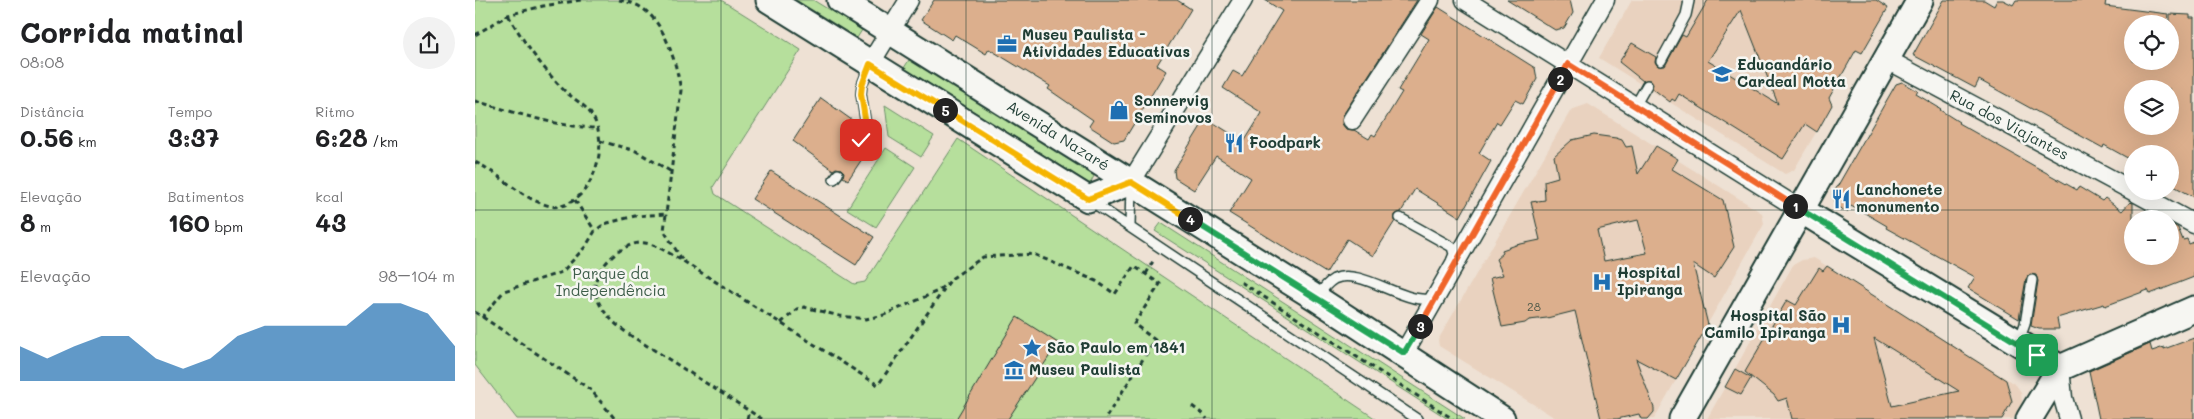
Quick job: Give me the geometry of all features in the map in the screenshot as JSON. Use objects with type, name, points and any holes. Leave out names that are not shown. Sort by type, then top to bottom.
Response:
[{"type":"main road","points":[[769,0],[1088,199],[1131,182]]},
{"type":"main road","name":"Avenida Nazaré","points":[[840,0],[1404,353],[1502,419]]},
{"type":"main road","points":[[1682,419],[1919,0]]},
{"type":"main road","points":[[1801,210],[2060,368]]},
{"type":"main road","points":[[2029,419],[2060,368],[2194,309]]},
{"type":"street","points":[[870,64],[909,0]]},
{"type":"street","points":[[1131,182],[1243,0]]},
{"type":"street","points":[[1352,120],[1430,0]]},
{"type":"street","points":[[1465,0],[1801,210]]},
{"type":"street","points":[[1404,353],[1568,64],[1598,4]]},
{"type":"street","name":"Rua dos Viajantes","points":[[1886,59],[2124,186]]},
{"type":"street","name":"Rua dos Viajantes","points":[[2150,200],[2194,224]]},
{"type":"street","points":[[2060,368],[2063,398],[2069,419]]},
{"type":"lane","points":[[1661,60],[1686,15],[1688,0]]},
{"type":"lane","points":[[861,140],[866,125],[861,94],[862,85],[870,64]]},
{"type":"lane","points":[[1635,106],[1647,85]]},
{"type":"lane","points":[[1130,226],[1131,182]]},
{"type":"lane","points":[[1088,199],[1417,419]]},
{"type":"lane","points":[[1316,298],[1327,284],[1335,279],[1345,277],[1376,284],[1408,298],[1429,299],[1454,254],[1451,247],[1400,218]]},
{"type":"lane","points":[[2018,343],[2025,324],[2032,280]]},
{"type":"path","points":[[475,35],[508,15],[543,6],[581,0]]},
{"type":"path","points":[[619,0],[636,4],[653,18],[665,37],[677,70],[681,90],[664,231],[683,261]]},
{"type":"path","points":[[636,4],[639,0]]},
{"type":"path","points":[[475,162],[486,167],[501,179],[541,203],[560,207],[575,200],[583,192],[593,175],[599,158],[600,141],[597,128],[587,108],[569,95],[541,64],[508,15]]},
{"type":"path","points":[[475,101],[577,128],[597,128]]},
{"type":"path","points":[[600,141],[636,151],[670,171]]},
{"type":"path","points":[[575,200],[595,231]]},
{"type":"path","points":[[482,318],[504,291],[562,272],[586,246],[595,231],[604,224],[617,219],[666,214]]},
{"type":"path","points":[[762,419],[635,338],[611,319],[599,305],[595,286],[601,271],[611,257],[627,245],[645,243],[683,261],[878,385],[951,279]]},
{"type":"path","points":[[781,323],[797,309],[804,307],[840,316],[866,319],[883,315],[938,290],[983,257],[1033,254],[1096,281],[1115,294],[1134,266],[1161,284],[1134,324],[1155,340],[1105,419]]},
{"type":"path","points":[[1146,274],[1153,261]]},
{"type":"path","points":[[1237,280],[1453,419]]},
{"type":"path","points":[[475,312],[591,390],[615,419]]},
{"type":"path","points":[[1191,406],[1207,419]]},
{"type":"path","points":[[747,419],[749,411]]},
{"type":"shaded area","name":"Educandário Cardeal Motta","points":[[1632,0],[1790,0],[1832,105],[1794,170],[1785,174],[1599,58]]},
{"type":"shaded area","name":"Hospital Ipiranga","points":[[1588,104],[1762,213],[1764,224],[1654,419],[1557,419],[1439,346],[1438,340],[1571,110]]},
{"type":"shaded area","name":"Hospital São Camilo Ipiranga","points":[[1814,258],[2016,385],[2021,392],[2022,402],[2013,419],[1707,419],[1793,265],[1802,260]]},
{"type":"green space","name":"Parque da Independência","points":[[475,0],[721,0],[801,50],[713,187],[715,194],[854,284],[865,282],[958,139],[1376,419],[517,419],[475,365]]},
{"type":"green space","points":[[796,0],[813,0],[862,30],[857,38]]},
{"type":"green space","points":[[909,60],[1094,176],[1090,184],[904,68]]},
{"type":"green space","points":[[885,105],[934,136],[921,157],[889,137]]},
{"type":"green space","points":[[886,148],[915,167],[876,227],[847,209]]},
{"type":"green space","points":[[1161,223],[1465,419],[1448,419],[1155,231]]},
{"type":"building","points":[[934,0],[1177,0],[1191,9],[1157,65],[1166,71],[1124,140],[1114,142],[1089,126],[1093,120],[1048,89],[1050,86],[989,49],[986,54],[955,35],[952,40],[921,20]]},
{"type":"building","points":[[1265,0],[1417,0],[1343,115],[1342,124],[1346,129],[1354,130],[1369,139],[1372,134],[1375,136],[1402,92],[1398,90],[1429,39],[1421,34],[1438,7],[1535,68],[1537,79],[1523,104],[1515,100],[1500,124],[1497,122],[1479,153],[1491,161],[1460,217],[1415,189],[1401,212],[1395,215],[1395,221],[1373,256],[1347,239],[1326,273],[1229,213],[1251,178],[1216,156],[1194,190],[1175,178],[1174,170],[1206,118],[1244,142],[1262,113],[1223,88],[1233,71],[1242,76],[1282,11]]},
{"type":"building","points":[[1507,0],[1570,0],[1573,13],[1564,28],[1555,30]]},
{"type":"building","name":"Educandário Cardeal Motta","points":[[1708,0],[1876,0],[1888,8],[1862,53],[1856,50],[1829,98],[1832,105],[1817,132],[1805,124],[1783,159],[1679,94],[1675,101],[1672,99],[1670,102],[1652,88],[1653,84],[1650,80],[1643,81],[1619,62],[1632,43],[1656,57],[1655,62],[1658,66],[1665,66],[1682,35],[1686,37]],"holes":[[[1741,10],[1778,104],[1708,61]]]},
{"type":"building","points":[[1944,0],[1984,0],[1994,6],[1997,0],[2003,0],[2013,5],[2016,0],[2106,0],[2105,6],[2168,14],[2124,15],[2124,70],[2179,70],[2179,15],[2170,14],[2190,15],[2190,18],[2194,18],[2194,197],[2179,189],[2179,145],[2124,145],[2124,156],[2104,145],[2103,148],[1979,80],[1975,88],[1913,55]]},
{"type":"building","points":[[1902,82],[1918,91],[1916,94],[1941,109],[1958,123],[2077,190],[2079,187],[2102,201],[2105,198],[2122,211],[2130,202],[2133,203],[2133,210],[2124,210],[2124,265],[2179,265],[2179,230],[2183,240],[2187,239],[2189,244],[2194,242],[2194,277],[2150,294],[2148,290],[2105,306],[2104,304],[2057,318],[2059,329],[2039,329],[2031,326],[2038,281],[2036,275],[2030,274],[2026,279],[2019,319],[1968,288],[1975,277],[1886,228],[1887,226],[1851,205],[1847,212],[1836,206],[1833,194],[1896,84]]},
{"type":"building","points":[[821,98],[856,123],[849,133],[855,137],[857,144],[862,146],[866,144],[870,147],[848,180],[843,177],[844,172],[841,169],[836,168],[833,170],[793,141]]},
{"type":"building","name":"Hospital Ipiranga","points":[[1594,135],[1622,140],[1626,147],[1632,146],[1638,174],[1656,146],[1678,159],[1672,169],[1723,200],[1734,247],[1714,278],[1693,264],[1708,325],[1676,380],[1636,359],[1654,408],[1654,412],[1648,419],[1641,419],[1639,414],[1617,419],[1601,419],[1575,311],[1502,327],[1490,278],[1503,275],[1496,259],[1503,253],[1502,250],[1540,240],[1531,202],[1545,200],[1544,181],[1558,177],[1554,156],[1572,140]],"holes":[[[1638,220],[1647,253],[1604,261],[1597,230]]]},
{"type":"building","points":[[771,171],[874,237],[856,265],[752,199]]},
{"type":"building","name":"Hospital São Camilo Ipiranga","points":[[1827,266],[2006,380],[2012,401],[2002,419],[1792,419],[1787,398],[1778,401],[1774,395],[1745,372],[1787,300],[1796,305],[1819,268],[1823,271]],"holes":[[[1874,338],[1959,391],[1892,406]]]},
{"type":"building","name":"Museu Paulista","points":[[1017,317],[1058,343],[1008,419],[956,419]]},
{"type":"building","points":[[2194,338],[2194,419],[2099,419],[2089,371],[2150,344],[2152,351],[2164,347],[2164,349]]},
{"type":"building","points":[[1735,369],[1751,378],[1741,395],[1725,387]]},
{"type":"place","name":"Museu Paulista - Atividades Educativas","points":[[1007,44]]},
{"type":"place","name":"Educandário Cardeal Motta","points":[[1722,74]]},
{"type":"place","name":"Sonnervig Seminovos","points":[[1119,110]]},
{"type":"place","name":"Foodpark","points":[[1234,143]]},
{"type":"place","name":"Lanchonete monumento","points":[[1841,199]]},
{"type":"place","name":"Hospital Ipiranga","points":[[1602,282]]},
{"type":"place","name":"Hospital São Camilo Ipiranga","points":[[1841,325]]},
{"type":"place","name":"São Paulo em 1841","points":[[1032,348]]},
{"type":"place","name":"Museu Paulista","points":[[1014,370]]},
{"type":"route","points":[[861,140],[866,125],[861,94],[862,85],[870,64],[1088,199],[1131,182],[1404,353],[1568,64],[2037,355]]}]
